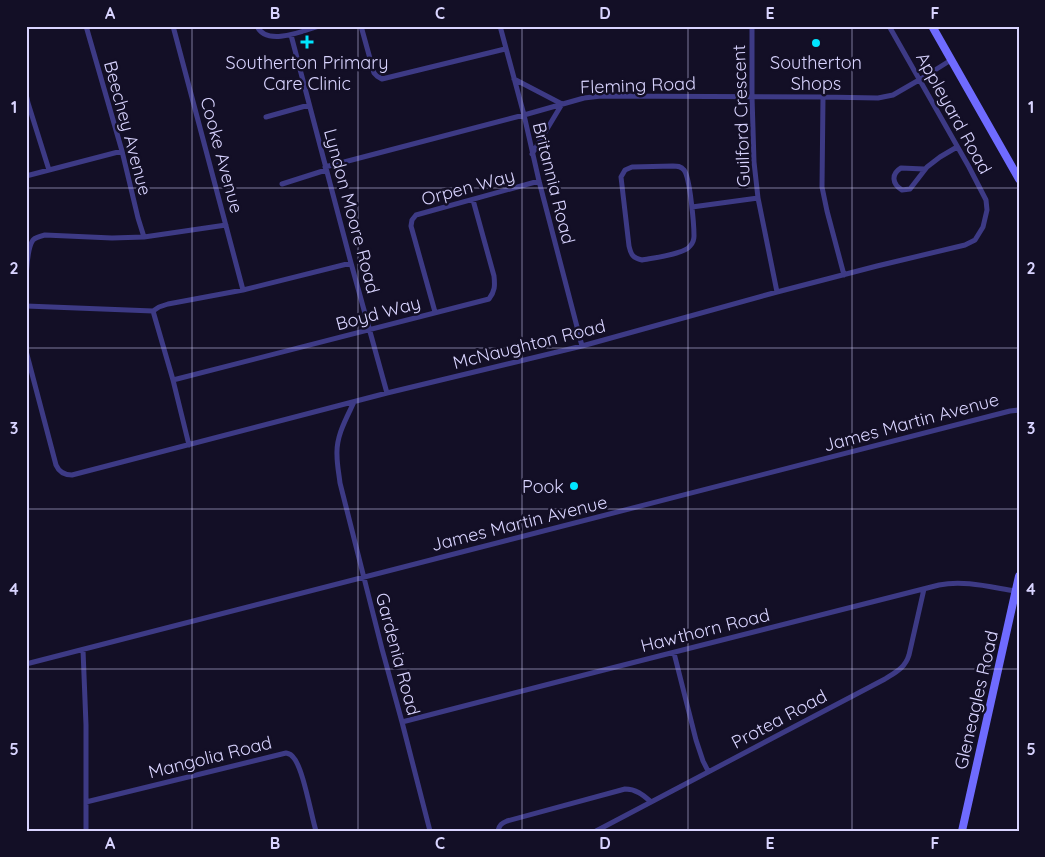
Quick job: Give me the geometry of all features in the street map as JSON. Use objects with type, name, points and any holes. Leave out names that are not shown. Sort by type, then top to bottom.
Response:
[{"type":"street","name":"Beechey Avenue","points":[[86,26],[122,151],[144,237]]},
{"type":"street","name":"Cooke Avenue","points":[[173,26],[243,290]]},
{"type":"street","points":[[257,26],[258,30],[269,36],[291,35],[319,26]]},
{"type":"street","points":[[361,26],[374,73],[382,79],[505,49]]},
{"type":"street","name":"Britannia Road","points":[[500,26],[582,346]]},
{"type":"street","name":"Guilford Crescent","points":[[752,26],[754,162],[758,198],[777,292]]},
{"type":"street","name":"Appleyard Road","points":[[889,26],[983,193],[987,206],[986,215]]},
{"type":"street","points":[[932,26],[1019,179]]},
{"type":"street","name":"Lyndon Moore Road","points":[[291,35],[387,394]]},
{"type":"street","name":"Fleming Road","points":[[282,184],[326,169],[584,98],[601,96],[887,97],[920,80],[951,60]]},
{"type":"street","points":[[514,79],[562,104],[532,154]]},
{"type":"street","points":[[26,94],[27,103],[48,170]]},
{"type":"street","points":[[823,96],[822,187],[844,275]]},
{"type":"street","points":[[266,117],[309,105]]},
{"type":"street","points":[[924,170],[901,168],[894,174],[894,179],[902,190],[910,189],[924,170],[940,157],[957,147]]},
{"type":"street","points":[[26,176],[122,151]]},
{"type":"street","points":[[680,166],[687,175],[692,207],[694,238],[689,249],[642,260],[636,259],[631,254],[621,177],[626,170],[632,167],[680,166]]},
{"type":"street","name":"Orpen Way","points":[[435,312],[411,226],[412,220],[416,215],[539,182]]},
{"type":"street","points":[[692,207],[758,198]]},
{"type":"street","name":"Boyd Way","points":[[173,380],[489,299],[494,293],[496,286],[473,200]]},
{"type":"street","name":"McNaughton Road","points":[[26,351],[56,465],[62,473],[72,475],[354,402],[582,346],[777,292],[965,245],[977,238],[983,227],[986,215]]},
{"type":"street","points":[[26,277],[30,247],[33,241],[44,235],[112,238],[144,237],[226,225]]},
{"type":"street","points":[[26,306],[153,311],[168,304],[243,290],[351,263]]},
{"type":"street","points":[[153,311],[189,445]]},
{"type":"street","name":"Gardenia Road","points":[[354,402],[337,444],[336,457],[340,483],[430,831]]},
{"type":"street","name":"James Martin Avenue","points":[[26,664],[1010,410],[1019,410]]},
{"type":"street","name":"Gleneagles Road","points":[[962,831],[1019,576]]},
{"type":"street","name":"Hawthorn Road","points":[[402,722],[939,585],[955,583],[1015,591]]},
{"type":"street","name":"Protea Road","points":[[596,831],[885,679],[900,669],[906,663],[909,655],[924,589]]},
{"type":"street","points":[[83,650],[86,831]]},
{"type":"street","points":[[674,653],[696,740],[708,771]]},
{"type":"street","name":"Mangolia Road","points":[[86,802],[286,753],[294,757],[299,767],[316,831]]},
{"type":"street","points":[[498,831],[499,827],[507,821],[625,789],[636,790],[650,802]]},
{"type":"place","name":"Southerton Primary Care Clinic","points":[[307,42]]},
{"type":"place","name":"Southerton Shops","points":[[816,43]]},
{"type":"place","name":"Pook","points":[[574,486]]}]
